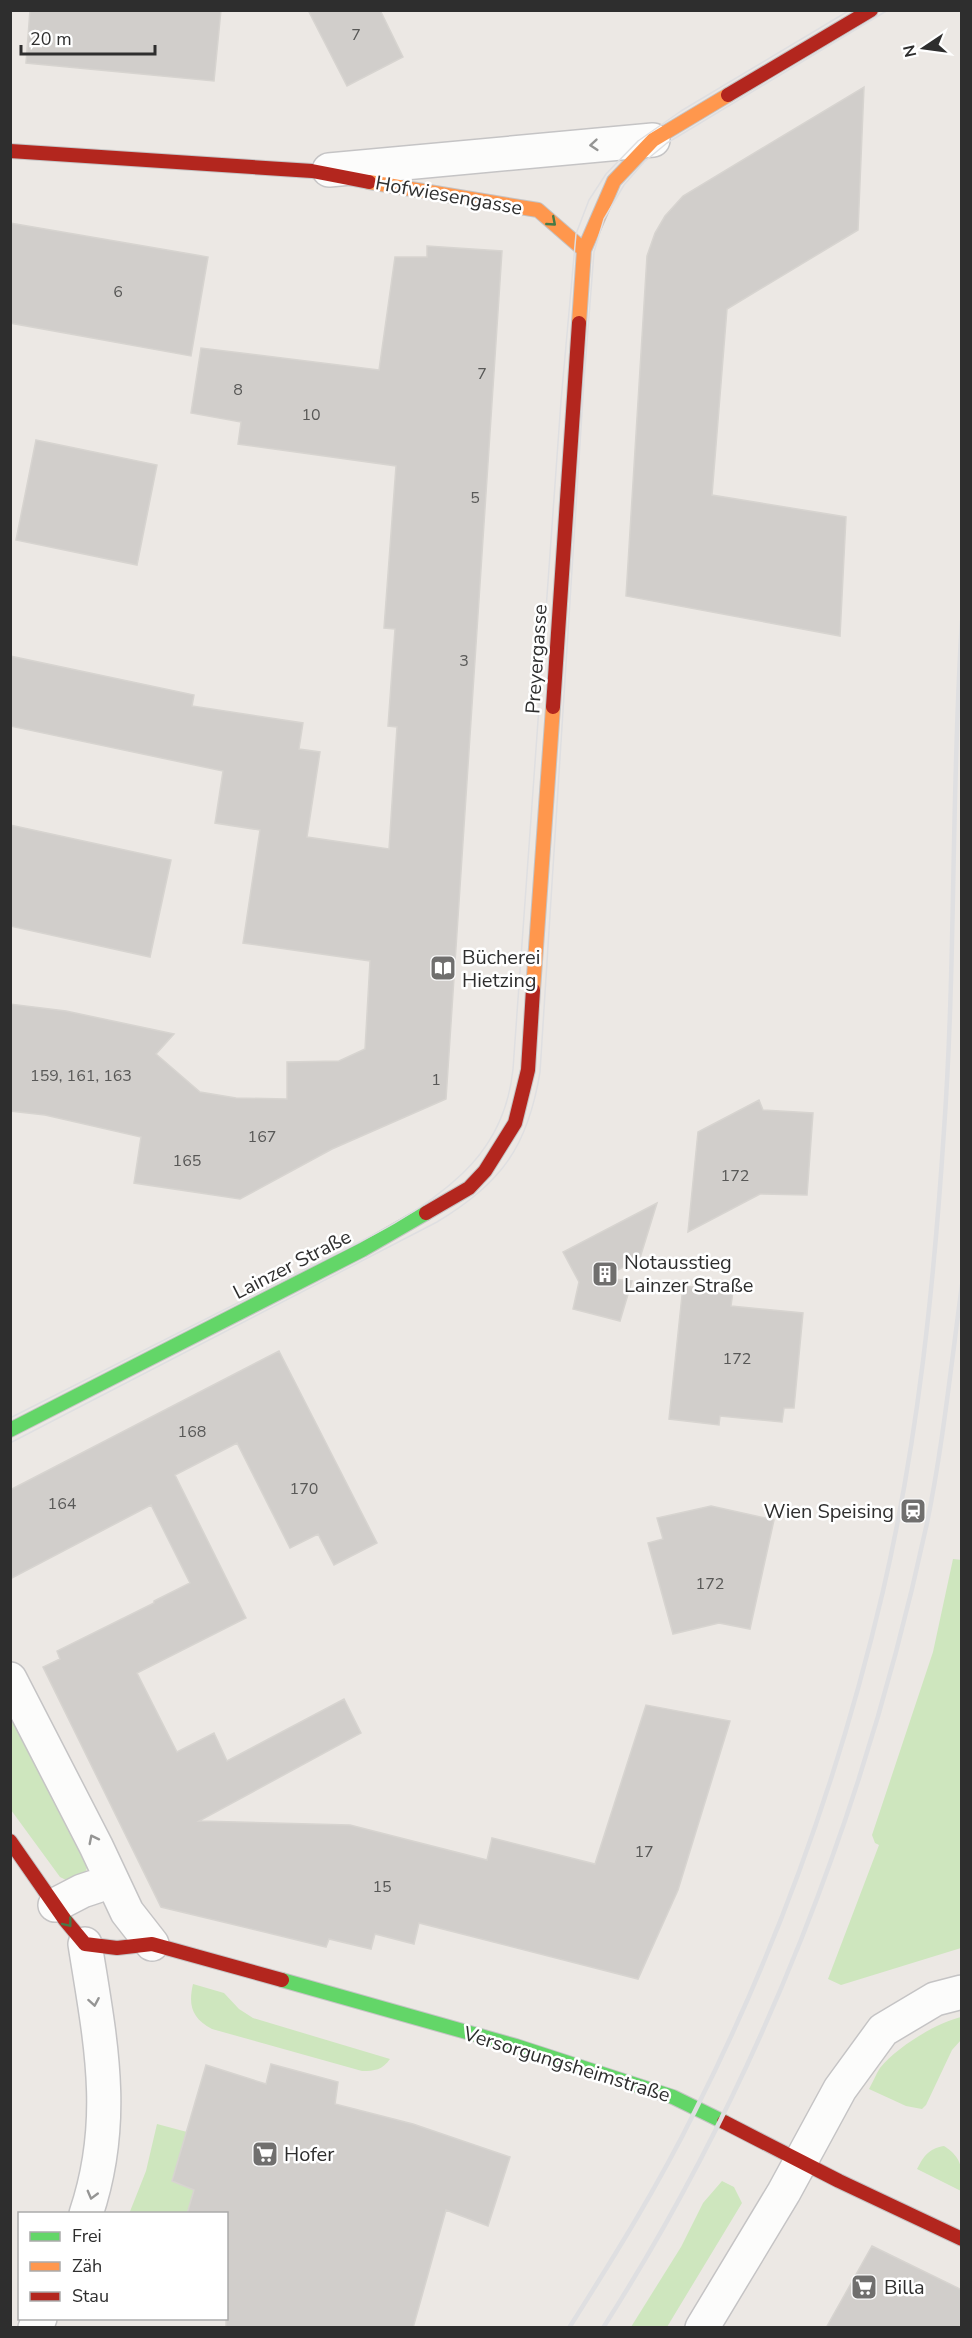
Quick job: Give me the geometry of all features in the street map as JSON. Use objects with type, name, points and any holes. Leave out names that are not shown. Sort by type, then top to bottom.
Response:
[{"type":"main road","name":"Hofwiesengasse","points":[[10,151],[312,171],[538,210],[584,250],[614,181],[653,140],[871,10]]},
{"type":"main road","name":"Preyergasse","points":[[528,1070],[584,250]]},
{"type":"main road","name":"Lainzer Straße","points":[[10,1430],[362,1250],[469,1188],[485,1171],[515,1123],[528,1070]]},
{"type":"main road","points":[[10,1841],[85,1944]]},
{"type":"main road","name":"Versorgungsheimstraße","points":[[85,1944],[117,1948],[152,1944],[516,2046],[673,2097],[801,2162],[962,2239]]},
{"type":"street","name":"Hofwiesengasse","points":[[312,171],[653,140]]},
{"type":"street","points":[[10,1679],[96,1846],[127,1912],[152,1944]]},
{"type":"street","points":[[55,1905],[82,1891],[112,1881]]},
{"type":"street","points":[[85,1944],[102,2046],[105,2086],[100,2163],[87,2212]]},
{"type":"street","points":[[702,2328],[801,2162],[840,2089],[883,2030],[935,1999],[962,1992]]},
{"type":"green space","points":[[953,1559],[962,1560],[961,1948],[841,1985],[828,1979],[879,1845],[875,1843],[872,1835],[933,1652]]},
{"type":"green space","points":[[10,1706],[89,1862],[84,1876],[68,1881],[60,1877],[11,1810]]},
{"type":"green space","points":[[193,1984],[224,1993],[239,2009],[253,2018],[390,2059],[378,2069],[362,2071],[212,2029],[205,2025],[193,2011],[191,1999]]},
{"type":"green space","points":[[961,2017],[961,2040],[952,2050],[922,2109],[906,2106],[869,2089],[880,2068],[896,2052],[929,2030]]},
{"type":"green space","points":[[157,2124],[187,2132],[172,2181],[194,2190],[187,2212],[130,2212],[146,2171]]},
{"type":"green space","points":[[944,2146],[958,2160],[962,2177],[961,2191],[917,2169],[927,2154]]},
{"type":"green space","points":[[722,2181],[734,2187],[742,2203],[667,2327],[631,2327],[681,2247],[703,2203]]},
{"type":"building","points":[[30,10],[221,10],[214,81],[26,63]]},
{"type":"building","points":[[308,10],[380,10],[403,57],[347,86]]},
{"type":"building","points":[[864,87],[858,230],[727,309],[712,495],[846,517],[840,636],[626,596],[647,256],[655,233],[665,216],[683,196]]},
{"type":"building","points":[[10,223],[208,257],[191,356],[10,323]]},
{"type":"building","points":[[427,246],[502,251],[446,1099],[332,1149],[240,1199],[134,1183],[141,1137],[45,1115],[10,1111],[10,1004],[66,1011],[174,1034],[156,1054],[200,1092],[236,1098],[287,1099],[287,1062],[339,1061],[365,1049],[370,961],[243,943],[260,830],[215,823],[223,771],[10,726],[10,656],[194,695],[192,706],[303,723],[299,749],[320,752],[307,837],[389,849],[397,727],[388,726],[395,629],[384,628],[396,466],[238,444],[241,422],[191,413],[201,348],[379,370],[395,257],[427,257]]},
{"type":"building","points":[[36,440],[157,465],[137,565],[16,540]]},
{"type":"building","points":[[10,825],[171,860],[150,957],[10,926]]},
{"type":"building","points":[[759,1100],[763,1110],[813,1113],[807,1195],[760,1194],[688,1232],[698,1132]]},
{"type":"building","name":"Notausstieg Lainzer Straße","points":[[657,1203],[640,1258],[603,1278],[632,1281],[620,1321],[573,1309],[579,1282],[563,1252]]},
{"type":"building","points":[[683,1286],[733,1291],[731,1306],[803,1313],[794,1408],[784,1408],[782,1422],[720,1416],[719,1425],[669,1419]]},
{"type":"building","points":[[279,1351],[377,1543],[334,1565],[318,1534],[290,1548],[237,1443],[175,1475],[246,1618],[137,1673],[177,1752],[214,1733],[227,1761],[344,1699],[361,1733],[199,1821],[350,1825],[487,1860],[492,1838],[595,1864],[646,1705],[730,1721],[678,1890],[638,1979],[419,1923],[414,1944],[375,1934],[371,1949],[329,1939],[326,1947],[161,1907],[43,1667],[60,1659],[57,1651],[190,1583],[151,1505],[10,1579],[10,1490]]},
{"type":"building","points":[[711,1506],[774,1520],[750,1629],[719,1623],[673,1634],[648,1543],[663,1539],[657,1518]]},
{"type":"building","points":[[271,2064],[338,2082],[335,2104],[413,2124],[510,2157],[488,2226],[446,2210],[413,2328],[226,2328],[226,2320],[228,2320],[228,2212],[188,2212],[194,2190],[172,2181],[206,2065],[266,2084]]},
{"type":"building","points":[[872,2246],[962,2290],[962,2328],[826,2328]]},
{"type":"tram line","points":[[10,1418],[400,1220],[422,1206],[463,1173],[491,1138],[508,1098],[513,1069],[561,401],[576,234],[589,200],[606,174],[638,141],[681,111],[850,10]]},
{"type":"tram line","points":[[10,1443],[437,1222],[479,1193],[508,1160],[528,1121],[540,1072],[584,381],[594,252],[604,219],[624,185],[644,162],[667,143],[888,10]]},
{"type":"railway","points":[[569,2328],[666,2167],[725,2049],[753,1986],[780,1922],[827,1791],[848,1725],[883,1591],[915,1420],[930,1304],[940,1188],[948,1067],[956,748],[962,621]]},
{"type":"railway","points":[[603,2328],[659,2234],[711,2138],[758,2040],[801,1940],[839,1838],[873,1734],[902,1629],[927,1523],[942,1435],[962,1285]]},
{"type":"traffic: fast","points":[[10,1430],[362,1250],[426,1213]]},
{"type":"traffic: fast","points":[[282,1980],[516,2046],[673,2097],[724,2122]]},
{"type":"traffic: slow","points":[[579,323],[584,250],[614,181],[653,140],[728,95]]},
{"type":"traffic: slow","points":[[369,182],[538,210],[584,250]]},
{"type":"traffic: slow","points":[[533,990],[553,707]]},
{"type":"traffic: jam","points":[[728,95],[871,10]]},
{"type":"traffic: jam","points":[[10,151],[312,171],[369,182]]},
{"type":"traffic: jam","points":[[553,707],[579,323]]},
{"type":"traffic: jam","points":[[426,1213],[469,1188],[485,1171],[515,1123],[528,1070],[533,990]]},
{"type":"traffic: jam","points":[[10,1841],[65,1920],[85,1944],[117,1948],[152,1944],[282,1980]]},
{"type":"traffic: jam","points":[[724,2122],[839,2181],[962,2239]]},
{"type":"place","name":"Bücherei Hietzing","points":[[443,968]]},
{"type":"place","name":"Notausstieg Lainzer Straße","points":[[605,1274]]},
{"type":"place","name":"Wien Speising","points":[[913,1511]]},
{"type":"place","name":"Hofer","points":[[265,2154]]},
{"type":"place","name":"Billa","points":[[864,2287]]}]
